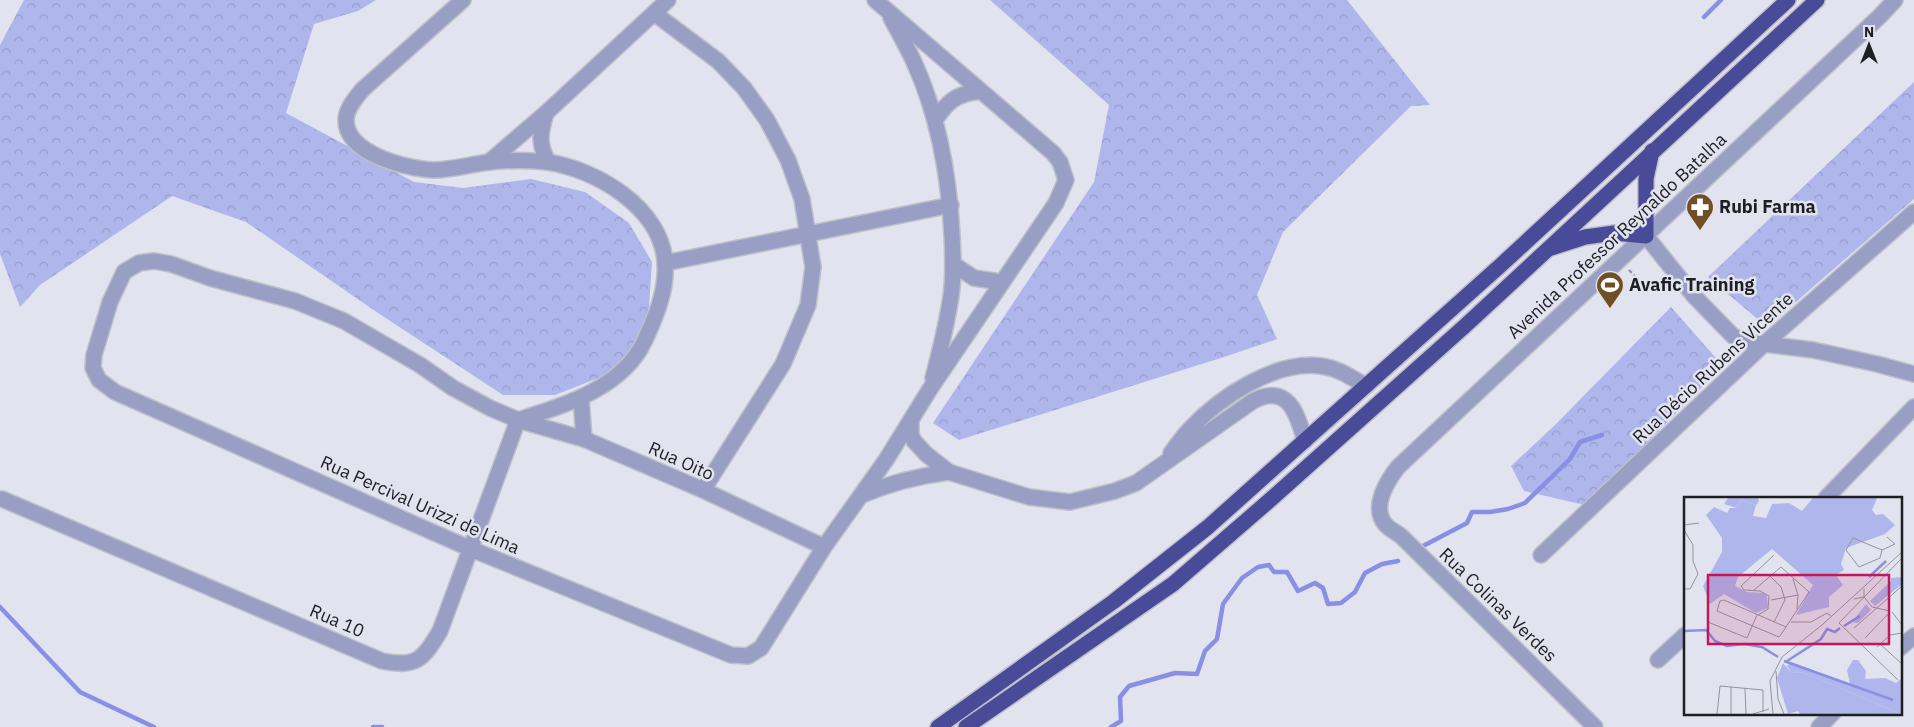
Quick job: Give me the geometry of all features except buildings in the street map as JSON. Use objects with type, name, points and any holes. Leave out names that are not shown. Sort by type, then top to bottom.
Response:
[{"type":"highway","points":[[938,727],[1113,602],[1208,528],[1588,186],[1788,0]]},
{"type":"highway","points":[[966,727],[1173,584],[1466,325],[1817,0]]},
{"type":"highway","points":[[1547,249],[1585,237],[1614,233],[1646,236],[1646,180],[1652,152]]},
{"type":"street","points":[[462,0],[362,90],[350,105],[346,118],[348,130],[356,141],[367,151],[384,160],[415,168],[449,169],[489,162],[548,162],[601,180],[631,199],[649,221],[660,240],[666,263],[663,291],[654,319],[638,354],[620,374],[581,398],[518,420]]},
{"type":"street","points":[[489,162],[668,0]]},
{"type":"street","points":[[824,547],[861,496],[910,423],[930,389],[1056,203],[1066,180],[1060,162],[1053,153],[875,0]]},
{"type":"street","name":"Avenida Professor Reynaldo Batalha","points":[[1380,508],[1381,494],[1389,477],[1398,467],[1895,0]]},
{"type":"street","points":[[888,12],[914,63],[935,120],[946,170],[951,205],[953,264],[951,295],[930,389]]},
{"type":"street","points":[[654,13],[718,61],[744,88],[767,120],[788,160],[802,198],[813,268],[808,305],[783,364],[702,490]]},
{"type":"street","points":[[935,120],[951,100],[968,93],[980,91]]},
{"type":"street","points":[[546,112],[540,138],[542,150],[548,162]]},
{"type":"street","points":[[666,263],[951,205]]},
{"type":"street","name":"Rua Décio Rubens Vicente","points":[[1542,555],[1763,345],[1914,212]]},
{"type":"street","points":[[1646,236],[1694,296],[1733,336],[1747,342],[1814,350],[1914,374]]},
{"type":"street","name":"Rua Oito","points":[[94,356],[110,302],[124,272],[139,263],[154,261],[171,264],[210,278],[295,301],[344,321],[420,365],[453,388],[490,408],[518,420],[584,439],[702,490],[824,547]]},
{"type":"street","points":[[953,264],[965,274],[974,278],[1002,282]]},
{"type":"street","name":"Rua Percival Urizzi de Lima","points":[[94,356],[93,368],[98,380],[115,392],[471,549],[731,655],[748,656],[761,648],[776,627],[824,547]]},
{"type":"street","points":[[1161,466],[1190,429],[1215,406],[1250,382],[1296,366],[1320,366],[1336,369],[1366,386]]},
{"type":"street","points":[[910,423],[911,435],[914,441],[926,454],[949,472],[1029,497],[1070,502],[1115,491],[1136,483],[1262,396],[1283,398],[1292,405],[1298,417],[1305,441]]},
{"type":"street","points":[[581,398],[584,439]]},
{"type":"street","points":[[1827,497],[1914,407]]},
{"type":"street","name":"Rua 10","points":[[2,499],[382,661],[398,664],[410,663],[421,658],[430,649],[440,631],[518,420]]},
{"type":"street","points":[[861,496],[880,487],[916,476],[949,472]]},
{"type":"street","name":"Rua Colinas Verdes","points":[[1380,508],[1384,523],[1408,543],[1596,727]]},
{"type":"street","points":[[1658,660],[1684,636]]},
{"type":"street","points":[[1902,646],[1914,636]]},
{"type":"street","points":[[1819,727],[1832,714]]},
{"type":"path","points":[[1631,272],[1645,286]]},
{"type":"green space","points":[[24,0],[376,0],[358,11],[314,24],[286,113],[414,182],[463,188],[531,179],[585,192],[629,223],[652,262],[649,307],[636,350],[601,377],[555,395],[503,395],[378,313],[246,222],[172,196],[40,285],[20,307],[0,254],[0,45]]},
{"type":"green space","points":[[990,0],[1347,0],[1430,105],[1411,106],[1283,232],[1257,295],[1277,339],[959,440],[933,423],[1094,182],[1109,105]]},
{"type":"green space","points":[[1914,82],[1914,199],[1767,327],[1708,277]]},
{"type":"green space","points":[[1671,307],[1723,366],[1585,505],[1524,491],[1511,466],[1555,425]]},
{"type":"waterway","points":[[1704,17],[1721,0]]},
{"type":"waterway","points":[[1423,546],[1467,523],[1472,512],[1508,509],[1525,503],[1570,459],[1580,442],[1602,435]]},
{"type":"waterway","points":[[1111,727],[1121,721],[1120,697],[1129,686],[1175,673],[1197,674],[1205,651],[1217,639],[1223,604],[1242,578],[1258,567],[1269,565],[1274,572],[1287,572],[1298,591],[1315,583],[1323,588],[1328,604],[1341,603],[1355,592],[1365,573],[1382,564],[1398,561]]},
{"type":"waterway","points":[[0,607],[80,692],[154,727]]},
{"type":"waterway","points":[[373,727],[382,727]]},
{"type":"place","name":"Rubi Farma","points":[[1700,231]]},
{"type":"place","name":"Avafic Training","points":[[1610,309]]}]
